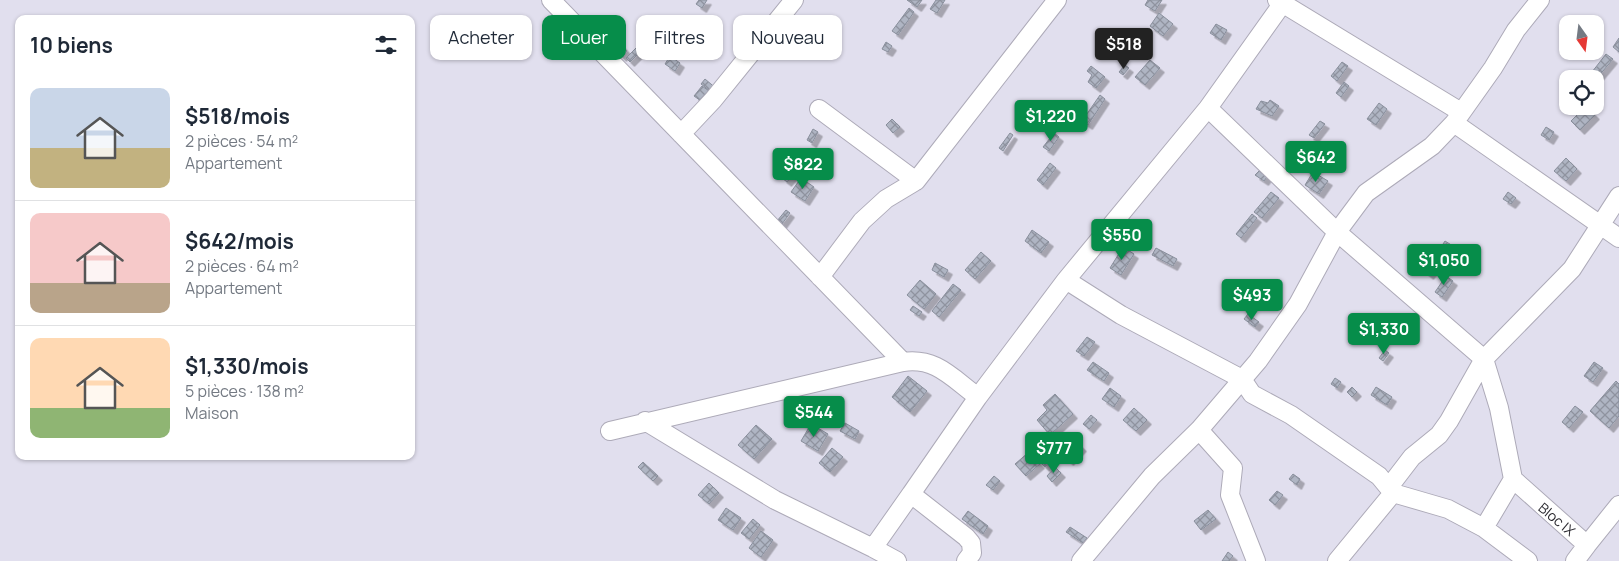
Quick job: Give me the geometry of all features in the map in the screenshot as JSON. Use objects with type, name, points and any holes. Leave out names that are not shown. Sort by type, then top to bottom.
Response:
[{"type":"street","points":[[681,134],[713,100],[794,0]]},
{"type":"street","points":[[820,277],[862,221],[886,199],[916,181],[1057,0]]},
{"type":"street","points":[[1081,561],[1152,476],[1199,430],[1242,379],[1298,304],[1337,232],[1366,193],[1432,146],[1458,117],[1493,68],[1516,30],[1540,0]]},
{"type":"street","points":[[553,1],[903,362]]},
{"type":"street","points":[[873,548],[978,397],[1066,280],[1208,108],[1281,1],[1458,117],[1619,238]]},
{"type":"street","points":[[1208,108],[1337,232],[1484,358],[1499,408],[1513,479],[1484,528]]},
{"type":"street","points":[[819,109],[916,181]]},
{"type":"street","points":[[1337,561],[1391,490],[1412,457],[1439,435],[1449,421],[1484,358],[1572,269],[1599,224],[1619,196]]},
{"type":"street","points":[[1066,280],[1121,315],[1242,379],[1252,394],[1291,415],[1360,462],[1379,476],[1391,490],[1448,509],[1484,528],[1528,561]]},
{"type":"street","points":[[610,431],[645,421],[916,360],[932,363],[978,397]]},
{"type":"street","points":[[645,421],[775,500],[897,561]]},
{"type":"street","points":[[1199,430],[1231,465],[1230,495],[1256,561]]},
{"type":"street","name":"Bloc IX","points":[[1513,479],[1587,545],[1575,561]]},
{"type":"street","points":[[911,494],[971,543],[972,553],[966,561]]},
{"type":"street","points":[[1587,545],[1619,505]]},
{"type":"building","points":[[699,0],[707,0],[702,8],[696,4]]},
{"type":"building","points":[[907,0],[922,0],[917,7]]},
{"type":"building","points":[[936,0],[945,0],[937,13],[930,9]]},
{"type":"building","points":[[1148,0],[1162,0],[1155,11],[1145,5]]},
{"type":"building","points":[[909,8],[914,12],[898,35],[892,31]]},
{"type":"building","points":[[1159,13],[1173,24],[1163,36],[1150,26]]},
{"type":"building","points":[[1216,24],[1227,30],[1221,40],[1210,33]]},
{"type":"building","points":[[1127,37],[1131,40],[1116,57],[1112,54]]},
{"type":"building","points":[[1619,38],[1619,52],[1613,47]]},
{"type":"building","points":[[886,42],[892,46],[888,52],[882,49]]},
{"type":"building","points":[[636,48],[636,56],[630,62],[626,58]]},
{"type":"building","points":[[1606,54],[1613,59],[1604,70],[1594,70],[1601,60],[1604,60]]},
{"type":"building","points":[[668,60],[676,60],[680,63],[675,71],[665,64]]},
{"type":"building","points":[[1150,60],[1160,68],[1145,85],[1135,77]]},
{"type":"building","points":[[1342,62],[1348,66],[1337,81],[1331,76]]},
{"type":"building","points":[[1125,65],[1129,68],[1123,75],[1119,72]]},
{"type":"building","points":[[1091,66],[1105,77],[1096,88],[1088,82],[1092,75],[1087,71]]},
{"type":"building","points":[[705,79],[718,90],[714,94],[701,84]]},
{"type":"building","points":[[1344,82],[1349,86],[1341,97],[1336,93]]},
{"type":"building","points":[[702,86],[709,91],[701,101],[694,96]]},
{"type":"building","points":[[1100,95],[1105,99],[1088,125],[1082,121]]},
{"type":"building","points":[[1270,100],[1279,106],[1272,116],[1256,109],[1261,101],[1268,103]]},
{"type":"building","points":[[1379,103],[1387,109],[1376,125],[1367,119]]},
{"type":"building","points":[[1577,115],[1595,115],[1580,130],[1571,121]]},
{"type":"building","points":[[892,119],[900,127],[893,133],[886,125]]},
{"type":"building","points":[[1320,121],[1325,124],[1314,138],[1309,135]]},
{"type":"building","points":[[1546,127],[1554,132],[1549,140],[1541,135]]},
{"type":"building","points":[[813,129],[818,132],[812,143],[807,140]]},
{"type":"building","points":[[1010,133],[1013,135],[1003,151],[999,148]]},
{"type":"building","points":[[1054,133],[1059,137],[1049,151],[1043,147]]},
{"type":"building","points":[[819,155],[825,159],[818,168],[812,164]]},
{"type":"building","points":[[1566,158],[1577,169],[1566,181],[1554,171]]},
{"type":"building","points":[[1050,163],[1056,168],[1043,185],[1037,180]]},
{"type":"building","points":[[789,169],[795,173],[787,182],[782,178]]},
{"type":"building","points":[[1259,171],[1267,177],[1264,181],[1255,175]]},
{"type":"building","points":[[1313,172],[1328,181],[1319,194],[1305,185]]},
{"type":"building","points":[[801,178],[814,187],[805,201],[791,192]]},
{"type":"building","points":[[1271,192],[1279,198],[1262,218],[1254,212]]},
{"type":"building","points":[[1508,192],[1516,198],[1511,204],[1503,199]]},
{"type":"building","points":[[786,210],[790,213],[782,224],[777,221]]},
{"type":"building","points":[[1252,214],[1257,218],[1241,238],[1236,234]]},
{"type":"building","points":[[1032,230],[1049,242],[1041,253],[1025,241]]},
{"type":"building","points":[[1445,241],[1453,246],[1445,258],[1437,253]]},
{"type":"building","points":[[1123,247],[1134,254],[1121,275],[1110,268]]},
{"type":"building","points":[[1156,248],[1177,259],[1173,266],[1152,255]]},
{"type":"building","points":[[981,252],[991,261],[975,279],[965,270]]},
{"type":"building","points":[[1423,260],[1434,269],[1429,275],[1418,266]]},
{"type":"building","points":[[935,263],[948,270],[944,277],[932,270]]},
{"type":"building","points":[[1446,276],[1453,281],[1442,297],[1435,292]]},
{"type":"building","points":[[920,280],[936,294],[924,309],[907,295]]},
{"type":"building","points":[[953,284],[961,290],[939,317],[932,311]]},
{"type":"building","points":[[913,306],[922,312],[919,316],[910,310]]},
{"type":"building","points":[[1248,314],[1259,322],[1255,327],[1244,319]]},
{"type":"building","points":[[1087,337],[1095,342],[1084,356],[1076,351]]},
{"type":"building","points":[[1385,350],[1389,353],[1383,361],[1379,358]]},
{"type":"building","points":[[1093,362],[1109,373],[1104,381],[1087,370]]},
{"type":"building","points":[[1594,362],[1603,368],[1593,382],[1584,376]]},
{"type":"building","points":[[908,376],[927,391],[910,412],[892,397]]},
{"type":"building","points":[[1335,378],[1341,382],[1337,388],[1331,384]]},
{"type":"building","points":[[1616,381],[1619,384],[1619,416],[1609,428],[1590,411]]},
{"type":"building","points":[[1352,387],[1357,392],[1352,397],[1347,392]]},
{"type":"building","points":[[1376,387],[1392,397],[1387,405],[1371,395]]},
{"type":"building","points":[[1110,388],[1121,396],[1114,407],[1102,399]]},
{"type":"building","points":[[1055,394],[1073,414],[1050,435],[1037,420],[1047,410],[1043,405]]},
{"type":"building","points":[[1575,406],[1583,412],[1569,428],[1562,422]]},
{"type":"building","points":[[1134,408],[1147,420],[1136,431],[1123,420]]},
{"type":"building","points":[[1091,415],[1097,420],[1089,429],[1083,424]]},
{"type":"building","points":[[845,423],[859,431],[855,439],[840,431]]},
{"type":"building","points":[[811,424],[828,434],[818,451],[801,441]]},
{"type":"building","points":[[756,425],[772,439],[754,459],[738,445]]},
{"type":"building","points":[[1037,438],[1056,458],[1045,467],[1026,448]]},
{"type":"building","points":[[1073,438],[1082,447],[1069,461],[1060,453]]},
{"type":"building","points":[[832,448],[843,457],[830,472],[819,463]]},
{"type":"building","points":[[1029,452],[1040,464],[1026,476],[1015,464]]},
{"type":"building","points":[[643,462],[658,476],[653,481],[638,467]]},
{"type":"building","points":[[1055,467],[1061,473],[1052,482],[1047,476]]},
{"type":"building","points":[[1293,474],[1300,479],[1297,485],[1289,479]]},
{"type":"building","points":[[994,476],[1000,481],[993,490],[986,485]]},
{"type":"building","points":[[709,483],[719,493],[709,504],[698,495]]},
{"type":"building","points":[[1277,491],[1283,495],[1275,505],[1269,500]]},
{"type":"building","points":[[726,508],[741,518],[733,530],[718,520]]},
{"type":"building","points":[[1208,510],[1216,519],[1201,530],[1194,521]]},
{"type":"building","points":[[968,511],[988,526],[983,534],[962,519]]},
{"type":"building","points":[[753,519],[760,525],[749,539],[741,533]]},
{"type":"building","points":[[1070,527],[1087,538],[1083,543],[1066,532]]},
{"type":"building","points":[[761,531],[773,540],[761,557],[749,548]]},
{"type":"building","points":[[1228,552],[1233,556],[1229,561],[1222,561]]}]
